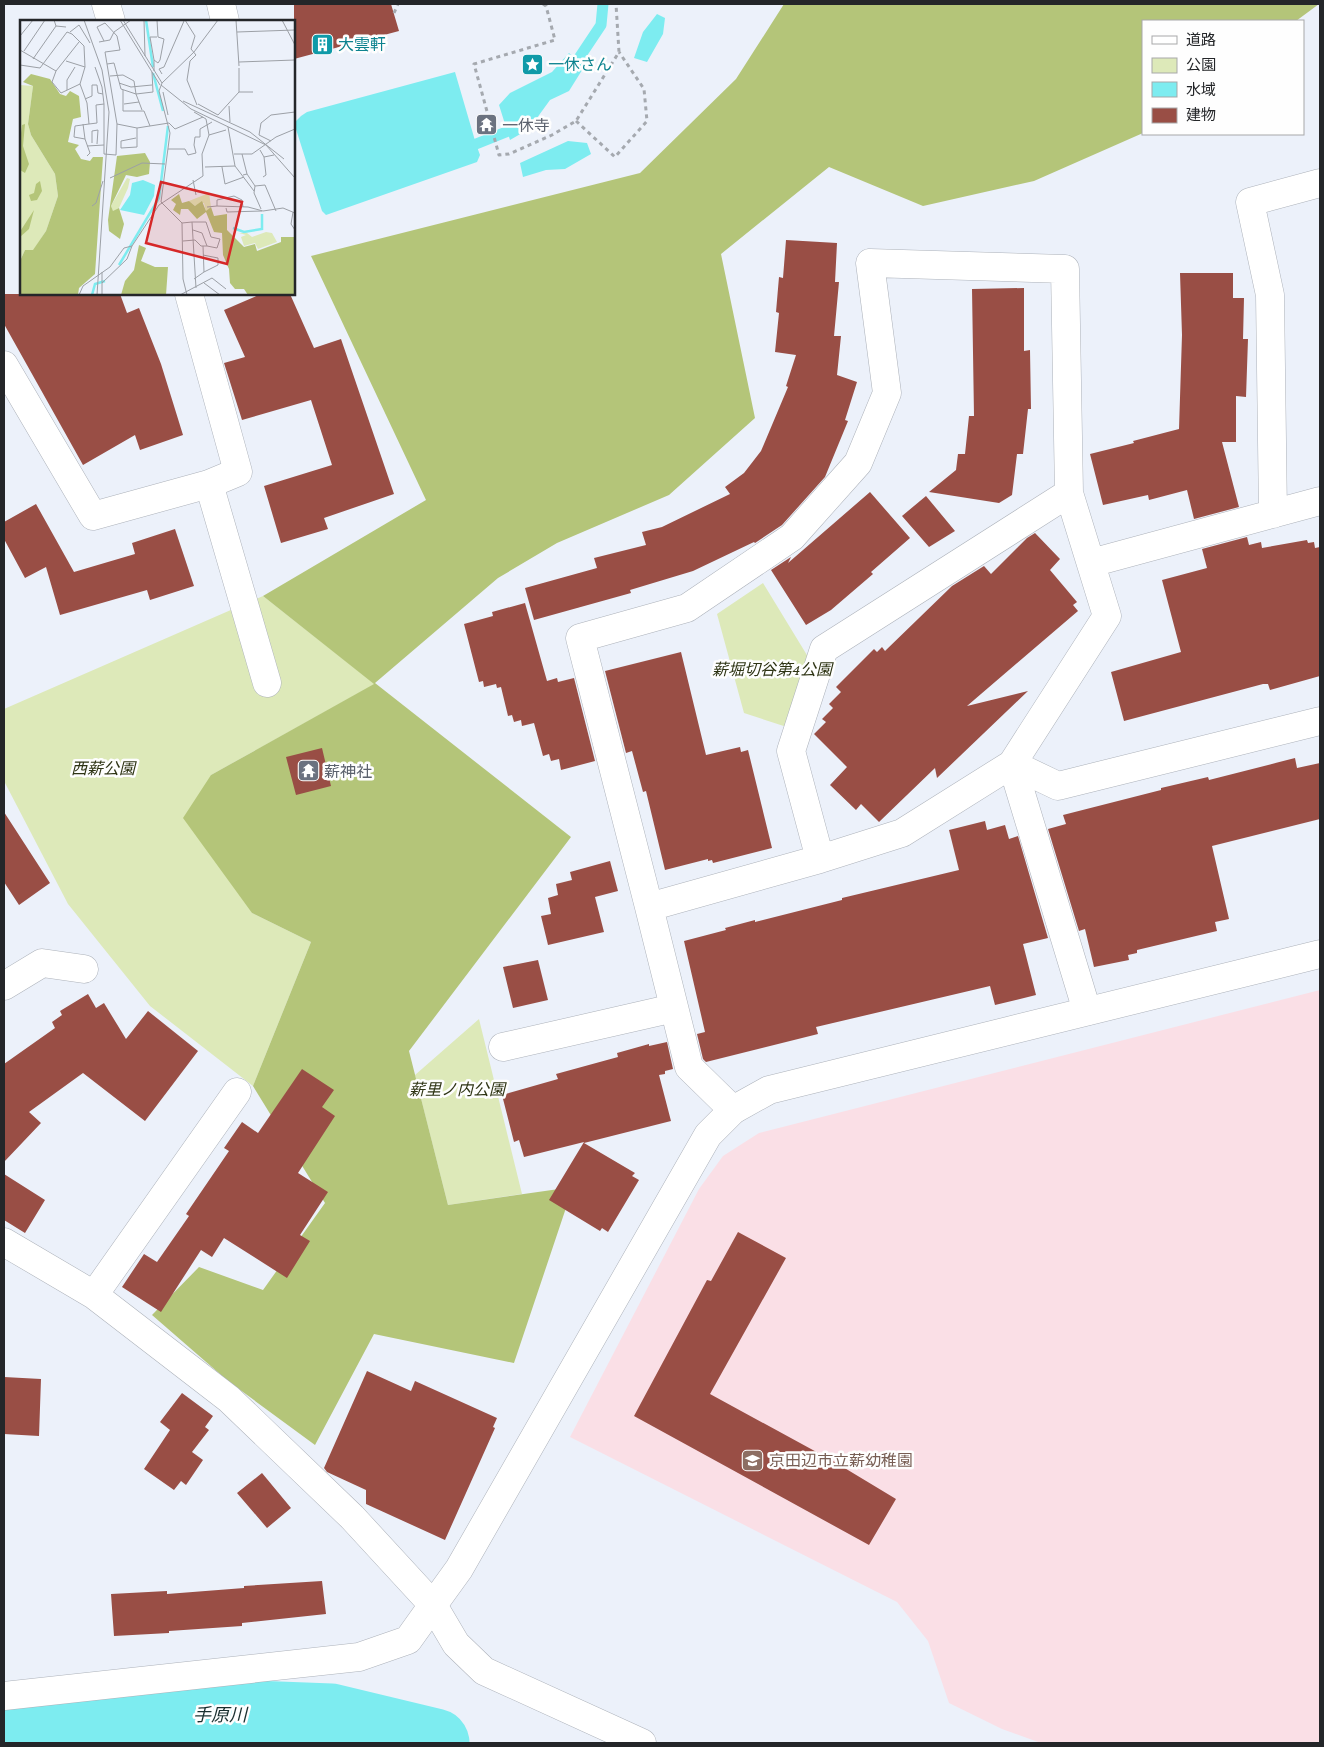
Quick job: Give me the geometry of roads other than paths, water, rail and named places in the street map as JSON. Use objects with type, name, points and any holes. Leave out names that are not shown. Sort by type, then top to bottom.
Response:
[{"type":"street","points":[[106,4],[111,20]]},
{"type":"street","points":[[221,4],[225,20]]},
{"type":"street","points":[[1273,514],[1270,295],[1250,202],[1320,184]]},
{"type":"street","points":[[649,907],[820,859],[902,833],[1012,764],[1107,616],[1069,493],[1065,268],[870,263],[887,393],[858,463],[792,537],[687,608],[580,638],[689,1067],[733,1110]]},
{"type":"street","points":[[4,365],[93,516],[209,484],[238,472],[189,295]]},
{"type":"street","points":[[209,484],[267,684]]},
{"type":"street","points":[[820,859],[791,751],[824,649],[1069,493]]},
{"type":"street","points":[[1091,563],[1320,501]]},
{"type":"street","points":[[1012,764],[1058,786],[1320,721]]},
{"type":"street","points":[[1012,764],[1087,1011]]},
{"type":"street","points":[[4,1696],[360,1657],[408,1640],[459,1569],[708,1135],[733,1110],[769,1090],[1320,954]]},
{"type":"street","points":[[4,986],[42,963],[84,969]]},
{"type":"street","points":[[504,1047],[674,1008]]},
{"type":"street","points":[[94,1295],[237,1092]]},
{"type":"street","points":[[4,1242],[94,1295],[229,1399],[352,1517],[433,1605],[456,1644],[484,1671],[642,1743]]},
{"type":"water","points":[[657,14],[665,18],[663,34],[647,62],[634,58],[643,32]]},
{"type":"water","points":[[569,53],[584,67],[569,91],[550,100],[529,129],[510,140],[499,105],[510,93],[552,72]]},
{"type":"water","points":[[455,72],[480,155],[477,162],[326,215],[322,211],[295,126],[295,122],[307,112]]},
{"type":"water","points":[[568,141],[587,143],[591,154],[565,169],[546,170],[523,177],[520,163]]},
{"type":"waterway","points":[[577,61],[601,25],[603,4]]},
{"type":"waterway","points":[[476,144],[506,132]]},
{"type":"waterway","name":"手原川","points":[[4,1731],[114,1718],[224,1714],[331,1718],[435,1743]]},
{"type":"place","name":"大雲軒","points":[[322,44]]},
{"type":"place","name":"一休さん","points":[[532,64]]},
{"type":"place","name":"一休寺","points":[[486,125]]},
{"type":"place","name":"薪神社","points":[[308,771]]},
{"type":"place","name":"京田辺市立薪幼稚園","points":[[753,1460]]},
{"type":"park label","name":"薪堀切谷第4公園","points":[[772,669]]},
{"type":"park label","name":"西薪公園","points":[[103,768]]},
{"type":"park label","name":"薪里ノ内公園","points":[[457,1089]]}]
